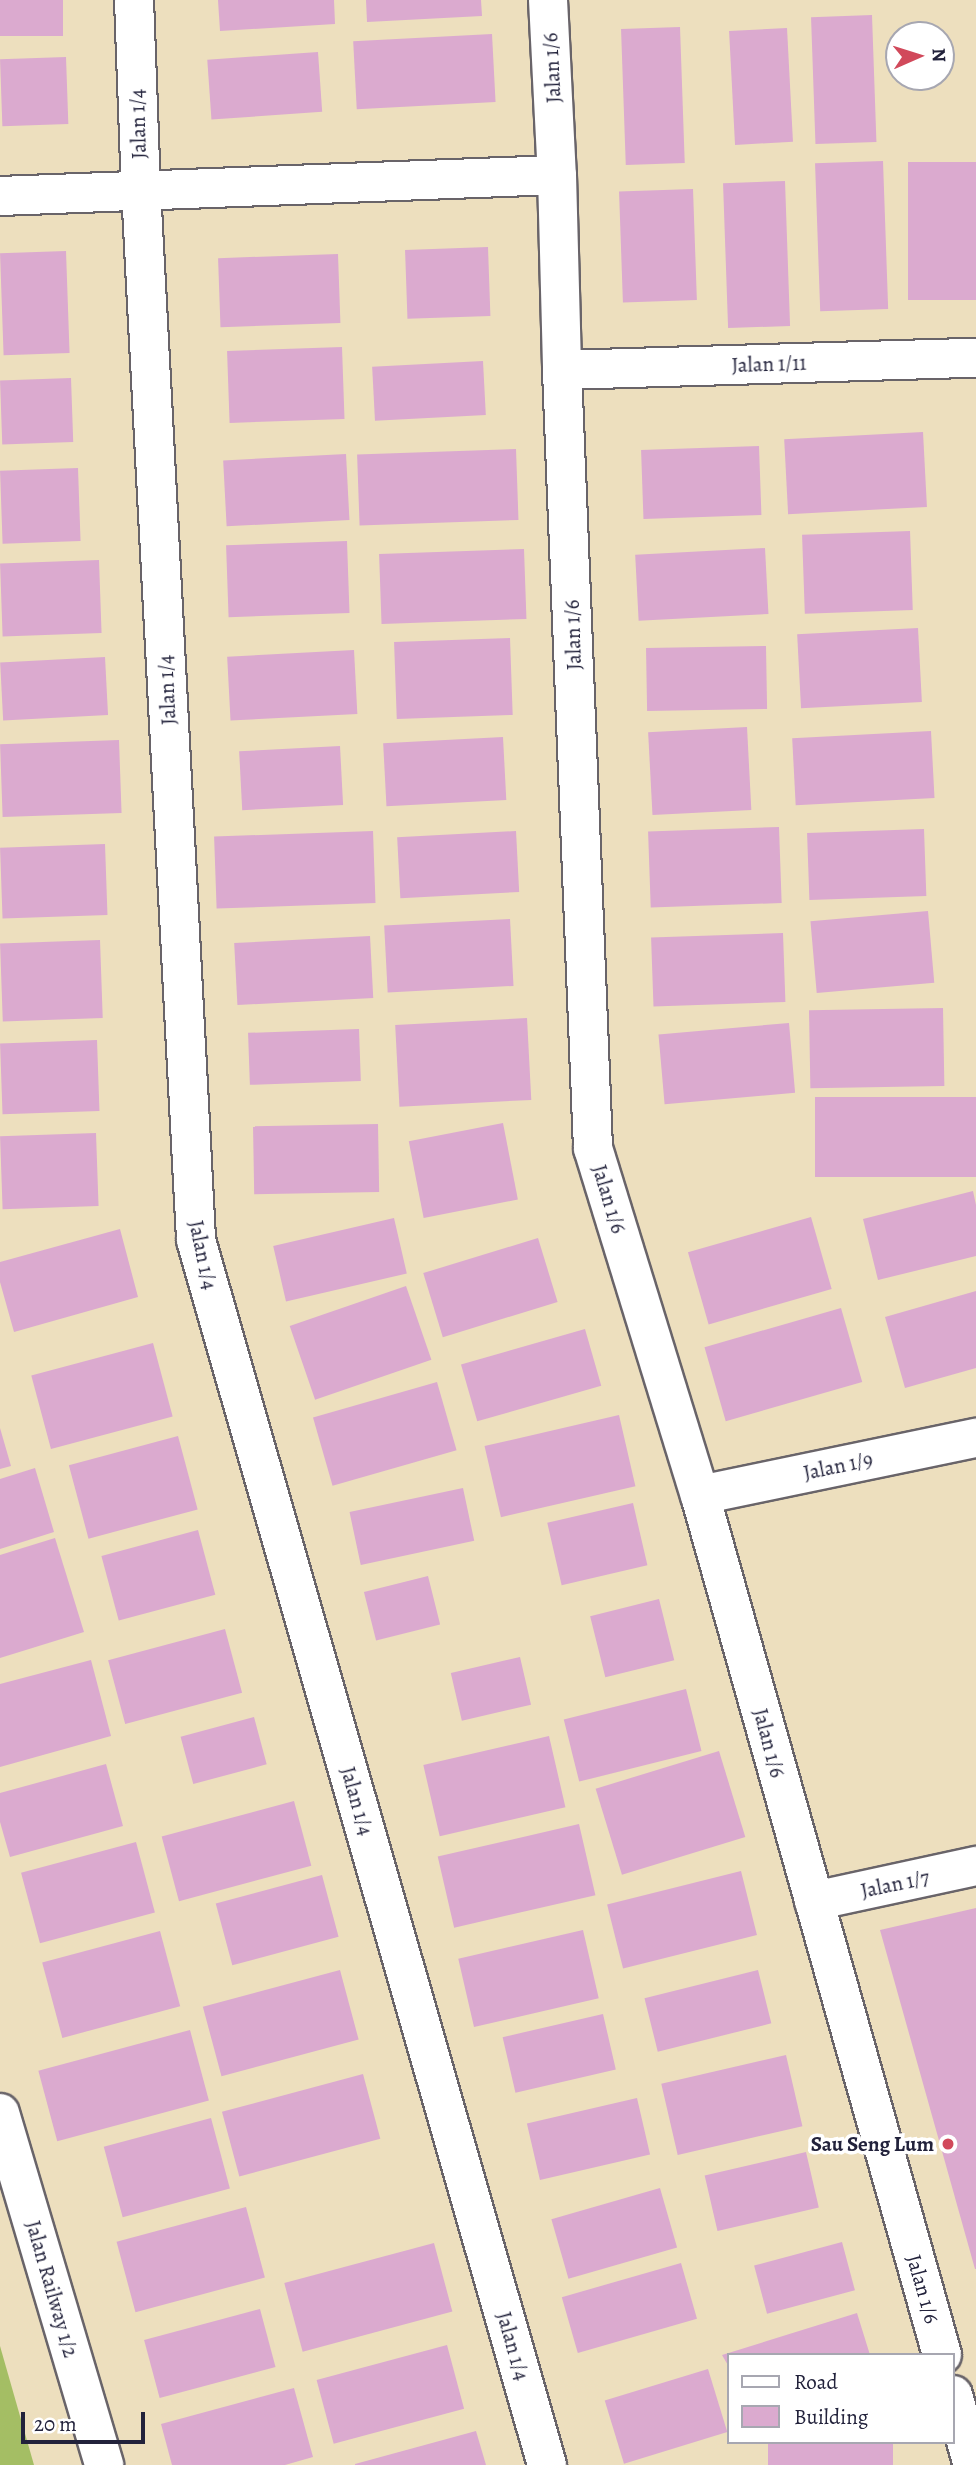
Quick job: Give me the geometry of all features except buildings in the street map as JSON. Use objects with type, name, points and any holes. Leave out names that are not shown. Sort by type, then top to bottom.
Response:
[{"type":"street","name":"Jalan 1/4","points":[[134,0],[141,190],[196,1240],[547,2465]]},
{"type":"street","name":"Jalan 1/6","points":[[548,0],[557,174],[562,370],[593,1148],[700,1495],[941,2353]]},
{"type":"street","points":[[0,196],[557,174]]},
{"type":"street","name":"Jalan 1/11","points":[[562,370],[976,358]]},
{"type":"street","name":"Jalan 1/9","points":[[700,1495],[976,1438]]},
{"type":"street","name":"Jalan 1/7","points":[[814,1901],[976,1866]]},
{"type":"street","name":"Jalan Railway 1/2","points":[[0,2113],[104,2465]]},
{"type":"street","points":[[955,2402],[973,2465]]},
{"type":"green space","points":[[0,2346],[34,2465],[0,2465]]},
{"type":"place","name":"Sau Seng Lum","points":[[948,2144]]}]
